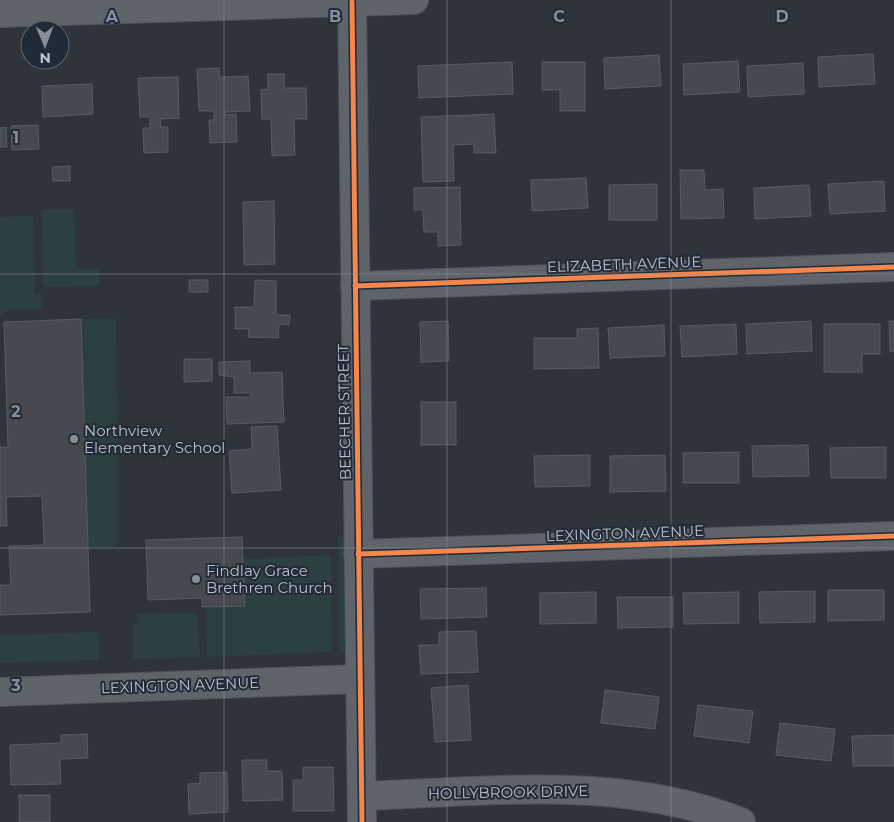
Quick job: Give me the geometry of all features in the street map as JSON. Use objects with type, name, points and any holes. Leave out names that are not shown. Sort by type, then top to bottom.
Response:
[{"type":"street","points":[[0,13],[120,5],[414,0]]},
{"type":"street","name":"BEECHER STREET","points":[[352,2],[362,809]]},
{"type":"street","name":"ELIZABETH AVENUE","points":[[355,286],[894,267]]},
{"type":"street","name":"LEXINGTON AVENUE","points":[[358,554],[894,536]]},
{"type":"street","name":"LEXINGTON AVENUE","points":[[0,692],[360,679]]},
{"type":"street","name":"HOLLYBROOK DRIVE","points":[[362,809],[558,788],[592,789],[675,801],[741,822]]},
{"type":"green space","points":[[41,209],[74,209],[76,269],[99,269],[99,286],[43,287]]},
{"type":"green space","points":[[33,216],[35,294],[42,294],[42,309],[7,310],[0,317],[0,217]]},
{"type":"green space","points":[[81,319],[116,319],[118,543],[111,547],[88,547]]},
{"type":"green space","points":[[338,537],[347,537],[347,652],[339,652]]},
{"type":"green space","points":[[331,555],[332,652],[207,657],[206,607],[245,606],[243,559]]},
{"type":"green space","points":[[198,613],[200,657],[133,659],[133,625],[138,625],[138,614]]},
{"type":"green space","points":[[98,632],[99,660],[0,663],[0,635]]},
{"type":"building","points":[[873,54],[875,84],[819,87],[818,57]]},
{"type":"building","points":[[659,55],[661,86],[605,89],[604,58]]},
{"type":"building","points":[[738,61],[740,92],[684,95],[683,64]]},
{"type":"building","points":[[512,62],[513,94],[419,98],[418,66]]},
{"type":"building","points":[[542,62],[585,62],[585,111],[560,111],[560,90],[542,90]]},
{"type":"building","points":[[803,63],[804,94],[748,97],[747,66]]},
{"type":"building","points":[[219,68],[220,77],[248,76],[250,111],[225,112],[225,115],[236,114],[237,142],[210,143],[209,120],[214,120],[214,111],[199,111],[197,69]]},
{"type":"building","points":[[268,74],[284,74],[284,88],[306,88],[307,119],[294,119],[295,155],[272,156],[271,119],[262,119],[261,90],[268,89]]},
{"type":"building","points":[[178,77],[179,118],[160,119],[161,127],[168,127],[168,152],[144,153],[143,128],[150,128],[150,117],[140,117],[138,78]]},
{"type":"building","points":[[92,84],[93,114],[43,117],[42,86]]},
{"type":"building","points":[[494,114],[496,153],[474,153],[474,144],[453,145],[454,181],[423,182],[421,117]]},
{"type":"building","points":[[38,125],[39,149],[12,150],[11,126]]},
{"type":"building","points":[[6,127],[7,147],[0,147],[0,128]]},
{"type":"building","points":[[70,166],[70,181],[53,181],[52,167]]},
{"type":"building","points":[[680,170],[704,170],[705,190],[723,189],[724,218],[681,219]]},
{"type":"building","points":[[586,178],[588,208],[532,211],[531,180]]},
{"type":"building","points":[[884,181],[885,211],[830,214],[828,184]]},
{"type":"building","points":[[657,184],[657,220],[609,220],[609,185]]},
{"type":"building","points":[[809,185],[811,216],[755,219],[754,188]]},
{"type":"building","points":[[460,187],[461,245],[438,246],[438,232],[424,232],[423,210],[414,210],[414,188]]},
{"type":"building","points":[[274,201],[275,264],[244,265],[243,202]]},
{"type":"building","points":[[189,280],[208,280],[208,292],[189,292]]},
{"type":"building","points":[[255,280],[276,281],[276,315],[290,315],[289,325],[279,324],[278,338],[248,337],[249,329],[235,329],[235,307],[254,307]]},
{"type":"building","points":[[81,319],[90,612],[0,615],[0,585],[11,585],[9,546],[44,545],[42,496],[6,497],[7,526],[0,526],[0,447],[8,447],[4,322]]},
{"type":"building","points":[[448,321],[449,361],[421,362],[420,322]]},
{"type":"building","points":[[811,321],[812,351],[747,354],[746,324]]},
{"type":"building","points":[[889,321],[894,321],[894,351],[890,352]]},
{"type":"building","points":[[736,324],[737,354],[682,357],[680,326]]},
{"type":"building","points":[[824,324],[880,324],[880,354],[862,354],[862,372],[824,372]]},
{"type":"building","points":[[664,325],[665,356],[610,358],[608,328]]},
{"type":"building","points":[[598,328],[599,368],[534,369],[534,338],[577,338],[577,329]]},
{"type":"building","points":[[184,359],[212,359],[212,381],[184,382]]},
{"type":"building","points":[[250,361],[250,373],[282,372],[284,422],[227,424],[226,397],[251,397],[251,393],[234,393],[234,377],[219,375],[219,362]]},
{"type":"building","points":[[421,402],[456,402],[456,445],[421,445]]},
{"type":"building","points":[[277,426],[281,490],[232,493],[229,451],[252,449],[251,427]]},
{"type":"building","points":[[808,445],[809,476],[753,477],[752,446]]},
{"type":"building","points":[[886,447],[886,478],[831,478],[830,448]]},
{"type":"building","points":[[739,452],[739,483],[683,483],[683,453]]},
{"type":"building","points":[[590,455],[590,486],[535,487],[534,456]]},
{"type":"building","points":[[665,455],[666,491],[610,492],[610,456]]},
{"type":"building","name":"Findlay Grace Brethren Church","points":[[242,537],[245,606],[202,607],[202,598],[148,600],[146,540]]},
{"type":"building","points":[[486,588],[487,617],[421,619],[420,589]]},
{"type":"building","points":[[828,590],[884,590],[884,620],[828,621]]},
{"type":"building","points":[[815,591],[815,622],[760,623],[759,592]]},
{"type":"building","points":[[596,592],[596,623],[540,624],[540,593]]},
{"type":"building","points":[[739,592],[739,623],[684,624],[683,593]]},
{"type":"building","points":[[617,597],[673,597],[673,627],[618,628]]},
{"type":"building","points":[[476,631],[478,672],[421,674],[419,645],[439,645],[439,632]]},
{"type":"building","points":[[468,685],[471,740],[435,742],[431,688]]},
{"type":"building","points":[[605,690],[659,697],[655,729],[601,723]]},
{"type":"building","points":[[698,705],[753,711],[749,743],[694,736]]},
{"type":"building","points":[[780,723],[835,729],[831,761],[776,755]]},
{"type":"building","points":[[87,734],[88,758],[60,759],[61,784],[11,785],[10,745],[61,743],[61,735]]},
{"type":"building","points":[[894,735],[894,766],[853,766],[852,736]]},
{"type":"building","points":[[242,760],[267,760],[267,771],[282,771],[283,800],[243,801]]},
{"type":"building","points":[[303,767],[333,767],[334,811],[293,811],[293,780],[303,780]]},
{"type":"building","points":[[227,772],[228,812],[189,814],[188,784],[200,783],[200,773]]},
{"type":"building","points":[[19,795],[50,795],[50,822],[19,822]]},
{"type":"cycle path","points":[[352,2],[362,822]]},
{"type":"cycle path","points":[[355,286],[894,267]]},
{"type":"cycle path","points":[[358,554],[894,536]]},
{"type":"place","name":"Northview Elementary School","points":[[74,439]]},
{"type":"place","name":"Findlay Grace Brethren Church","points":[[196,579]]}]
